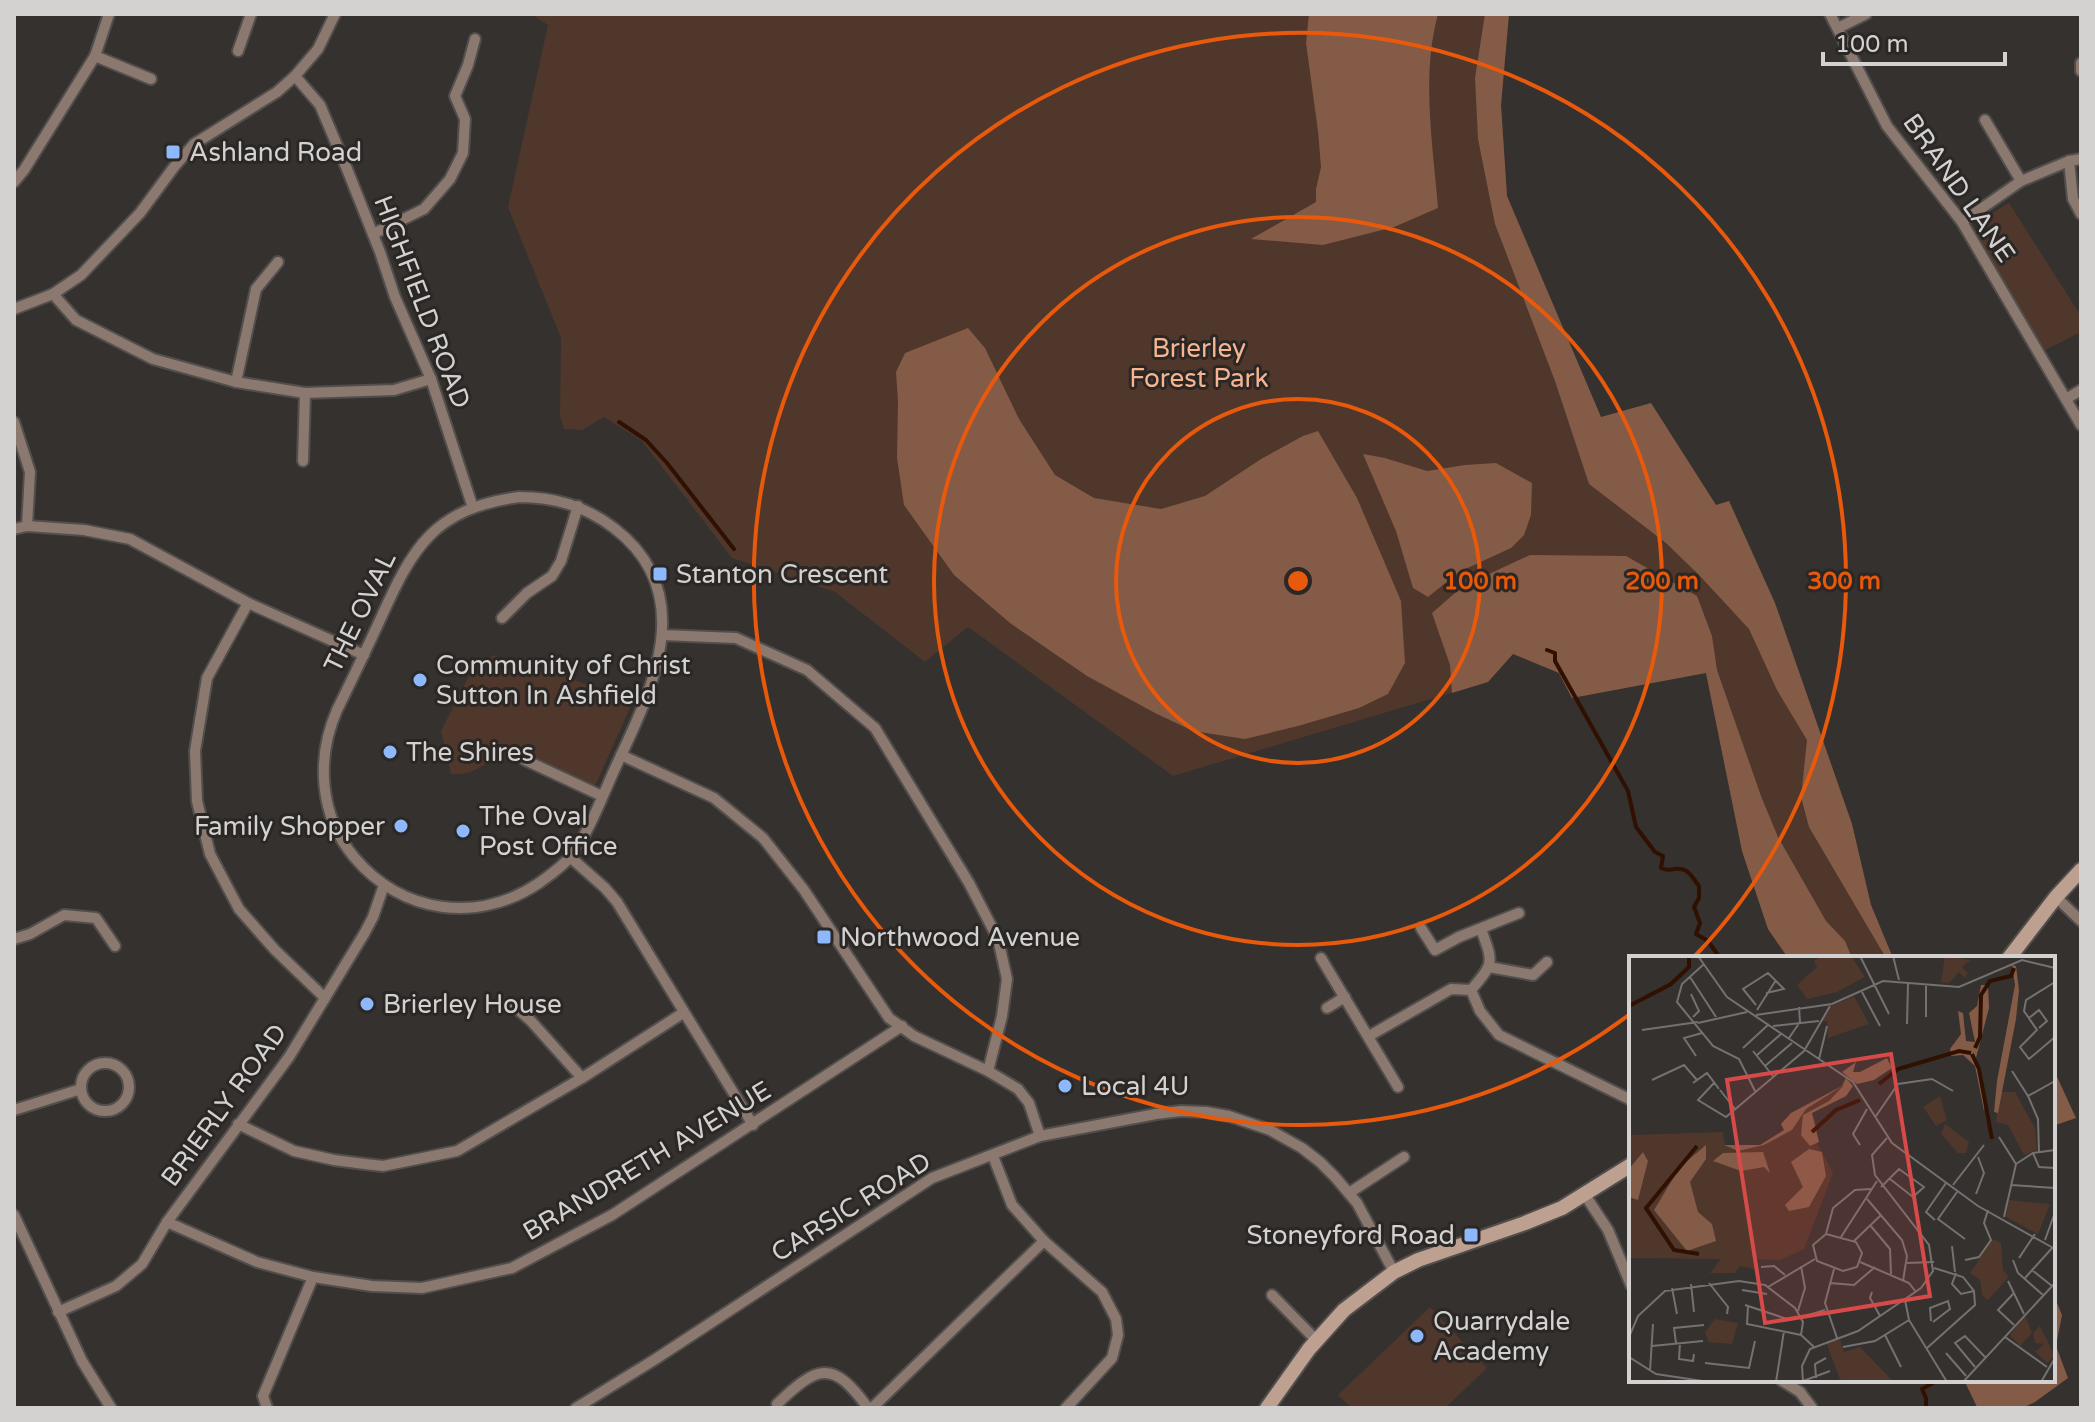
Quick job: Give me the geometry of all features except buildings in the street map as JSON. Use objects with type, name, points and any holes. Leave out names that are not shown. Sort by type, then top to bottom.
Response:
[{"type":"main road","points":[[2011,956],[2081,870]]},
{"type":"main road","points":[[1267,1408],[1344,1310],[1394,1272],[1418,1260],[1562,1208],[1629,1166]]},
{"type":"street","points":[[14,182],[95,56],[109,14]]},
{"type":"street","points":[[238,51],[251,14]]},
{"type":"street","points":[[14,309],[53,294],[81,275],[140,213],[194,144],[277,92],[295,76],[318,49],[335,14]]},
{"type":"street","name":"BRAND LANE","points":[[1830,14],[1887,126],[1962,222],[2081,425]]},
{"type":"street","points":[[1838,28],[1866,14]]},
{"type":"street","points":[[373,234],[424,209],[450,179],[463,153],[465,119],[455,96],[475,39]]},
{"type":"street","points":[[95,56],[151,79]]},
{"type":"street","points":[[2081,63],[2081,71]]},
{"type":"street","name":"HIGHFIELD ROAD","points":[[295,76],[320,105],[373,234],[395,297],[431,379],[473,508]]},
{"type":"street","points":[[1985,120],[2021,181]]},
{"type":"street","points":[[1962,222],[2021,181],[2081,159]]},
{"type":"street","points":[[2069,161],[2073,199],[2081,214]]},
{"type":"street","points":[[236,382],[256,289],[278,262]]},
{"type":"street","points":[[53,294],[76,320],[153,359],[236,382],[305,393],[394,390],[431,379]]},
{"type":"street","points":[[2066,399],[2081,390]]},
{"type":"street","points":[[303,461],[305,393]]},
{"type":"street","points":[[14,422],[30,472],[27,526]]},
{"type":"street","points":[[14,490],[29,494]]},
{"type":"street","name":"THE OVAL","points":[[550,498],[578,506],[618,531],[647,566],[661,605],[662,635],[650,691],[585,831],[570,857],[554,873],[526,892],[475,908],[438,907],[419,901],[384,885],[358,862],[340,837],[329,809],[322,770],[329,729],[396,585],[419,546],[434,531],[473,508],[500,499],[550,498]]},
{"type":"street","points":[[502,618],[527,593],[552,576],[561,561],[578,506]]},
{"type":"street","points":[[14,529],[27,526],[84,530],[130,539],[248,603],[364,655]]},
{"type":"street","points":[[248,603],[207,678],[195,751],[197,801],[210,854],[239,909],[275,950],[325,998]]},
{"type":"street","points":[[662,635],[736,638],[807,670],[875,728],[969,883],[998,939],[1007,979],[1002,1016],[988,1071]]},
{"type":"street","points":[[621,755],[714,798],[763,838],[804,890],[889,1018],[914,1036],[988,1071],[1018,1089],[1029,1103],[1040,1136]]},
{"type":"street","points":[[525,760],[602,796]]},
{"type":"street","points":[[570,857],[617,902],[753,1125]]},
{"type":"street","name":"BRIERLY ROAD","points":[[58,1312],[116,1286],[142,1264],[167,1222],[289,1057],[364,934],[384,885]]},
{"type":"street","points":[[2056,897],[2081,921]]},
{"type":"street","points":[[1421,928],[1435,950],[1519,913]]},
{"type":"street","points":[[14,939],[30,934],[64,915],[96,918],[115,946]]},
{"type":"street","points":[[1471,990],[1489,967],[1491,958],[1481,929]]},
{"type":"street","points":[[1321,958],[1398,1087]]},
{"type":"street","points":[[1489,967],[1533,975],[1547,962]]},
{"type":"street","points":[[1369,1036],[1451,989],[1471,990]]},
{"type":"street","points":[[1471,990],[1480,1011],[1499,1035],[1629,1099]]},
{"type":"street","points":[[1327,1008],[1345,997]]},
{"type":"street","points":[[514,1006],[582,1078]]},
{"type":"street","points":[[238,1124],[294,1151],[334,1160],[383,1166],[457,1151],[582,1078],[683,1013]]},
{"type":"street","name":"BRANDRETH AVENUE","points":[[167,1222],[257,1262],[313,1277],[372,1286],[422,1288],[512,1268],[612,1215],[902,1026]]},
{"type":"street","points":[[101,1063],[117,1065],[128,1077],[130,1085],[127,1099],[111,1111],[95,1109],[83,1097],[81,1089],[87,1071],[101,1063]]},
{"type":"street","points":[[14,1110],[81,1089]]},
{"type":"street","name":"CARSIC ROAD","points":[[576,1408],[932,1178],[1040,1136],[1168,1113],[1206,1112],[1229,1116],[1270,1130],[1294,1143],[1320,1162],[1357,1203],[1394,1272]]},
{"type":"street","points":[[993,1156],[1012,1205],[1044,1241],[1102,1292],[1116,1319],[1118,1335],[1112,1358],[1066,1408]]},
{"type":"street","points":[[1349,1193],[1404,1157]]},
{"type":"street","points":[[1585,1195],[1608,1230],[1629,1280]]},
{"type":"street","points":[[14,1215],[82,1361],[111,1408]]},
{"type":"street","points":[[777,1404],[803,1379],[831,1373],[842,1379],[870,1408],[1044,1241]]},
{"type":"street","points":[[267,1408],[263,1396],[313,1277]]},
{"type":"street","points":[[1272,1295],[1317,1341]]},
{"type":"street","points":[[1784,1382],[1800,1392],[1812,1408]]},
{"type":"green space","name":"Brierley Forest Park","points":[[531,14],[1509,14],[1501,105],[1507,196],[1601,417],[1651,403],[1716,505],[1729,501],[1775,603],[1852,824],[1871,905],[1892,956],[1787,956],[1768,929],[1742,851],[1706,673],[1572,698],[1559,673],[1513,654],[1488,682],[1173,776],[968,627],[925,662],[835,592],[732,558],[642,441],[604,417],[582,430],[564,429],[560,417],[561,338],[508,207],[548,25]]},
{"type":"green space","points":[[2009,203],[2081,316],[2081,332],[2043,351],[1977,238],[1984,221]]},
{"type":"green space","points":[[495,655],[515,668],[561,674],[599,690],[634,699],[596,784],[592,786],[559,768],[521,755],[498,758],[471,772],[451,774],[441,731],[475,664]]},
{"type":"green space","points":[[1430,1307],[1487,1368],[1445,1408],[1351,1408],[1338,1395]]},
{"type":"shaded area","points":[[1309,14],[1438,14],[1429,86],[1438,208],[1394,227],[1323,245],[1251,239],[1316,202],[1321,167],[1306,43]]},
{"type":"shaded area","points":[[1485,14],[1509,14],[1501,105],[1507,196],[1601,417],[1651,403],[1716,505],[1729,501],[1775,603],[1852,824],[1871,905],[1892,956],[1885,956],[1809,827],[1801,797],[1807,740],[1777,690],[1749,629],[1666,543],[1589,484],[1555,381],[1495,224],[1478,139],[1475,78]]},
{"type":"shaded area","points":[[968,328],[985,348],[1019,419],[1055,475],[1094,498],[1161,509],[1205,496],[1261,459],[1318,431],[1357,498],[1401,601],[1405,663],[1388,694],[1359,708],[1245,739],[1193,731],[1087,676],[1010,623],[954,575],[904,505],[897,458],[896,372],[905,353]]},
{"type":"shaded area","points":[[1363,454],[1427,471],[1496,463],[1532,483],[1531,515],[1524,535],[1511,548],[1459,572],[1428,597],[1413,588],[1396,531]]},
{"type":"shaded area","points":[[1530,555],[1626,556],[1697,596],[1712,636],[1717,670],[1778,837],[1826,921],[1845,941],[1851,956],[1787,956],[1768,929],[1742,851],[1706,673],[1572,698],[1559,673],[1513,654],[1488,682],[1452,693],[1450,665],[1432,613],[1463,586]]},
{"type":"shaded area","points":[[2055,1072],[2076,1118],[2055,1125]]},
{"type":"shaded area","points":[[2055,1298],[2062,1315],[2056,1346],[2068,1378],[2022,1408],[1977,1407],[1965,1382],[2055,1382]]},
{"type":"waterway","points":[[619,422],[646,440],[667,463],[734,549]]},
{"type":"waterway","points":[[1547,650],[1555,653],[1555,661],[1628,791],[1636,827],[1655,852],[1663,856],[1661,868],[1686,871],[1699,886],[1699,898],[1694,907],[1700,923],[1696,934],[1708,941],[1719,956]]},
{"type":"waterway","points":[[1926,1408],[1922,1389],[1933,1382]]},
{"type":"place","name":"Ashland Road","points":[[173,152]]},
{"type":"place","name":"Stanton Crescent","points":[[660,574]]},
{"type":"place","name":"Community of Christ Sutton In Ashfield","points":[[420,680]]},
{"type":"place","name":"The Shires","points":[[390,752]]},
{"type":"place","name":"Family Shopper","points":[[401,826]]},
{"type":"place","name":"The Oval Post Office","points":[[463,831]]},
{"type":"place","name":"Northwood Avenue","points":[[824,937]]},
{"type":"place","name":"Brierley House","points":[[367,1004]]},
{"type":"place","name":"Local 4U","points":[[1065,1086]]},
{"type":"place","name":"Stoneyford Road","points":[[1471,1235]]},
{"type":"place","name":"Quarrydale Academy","points":[[1417,1336]]}]
